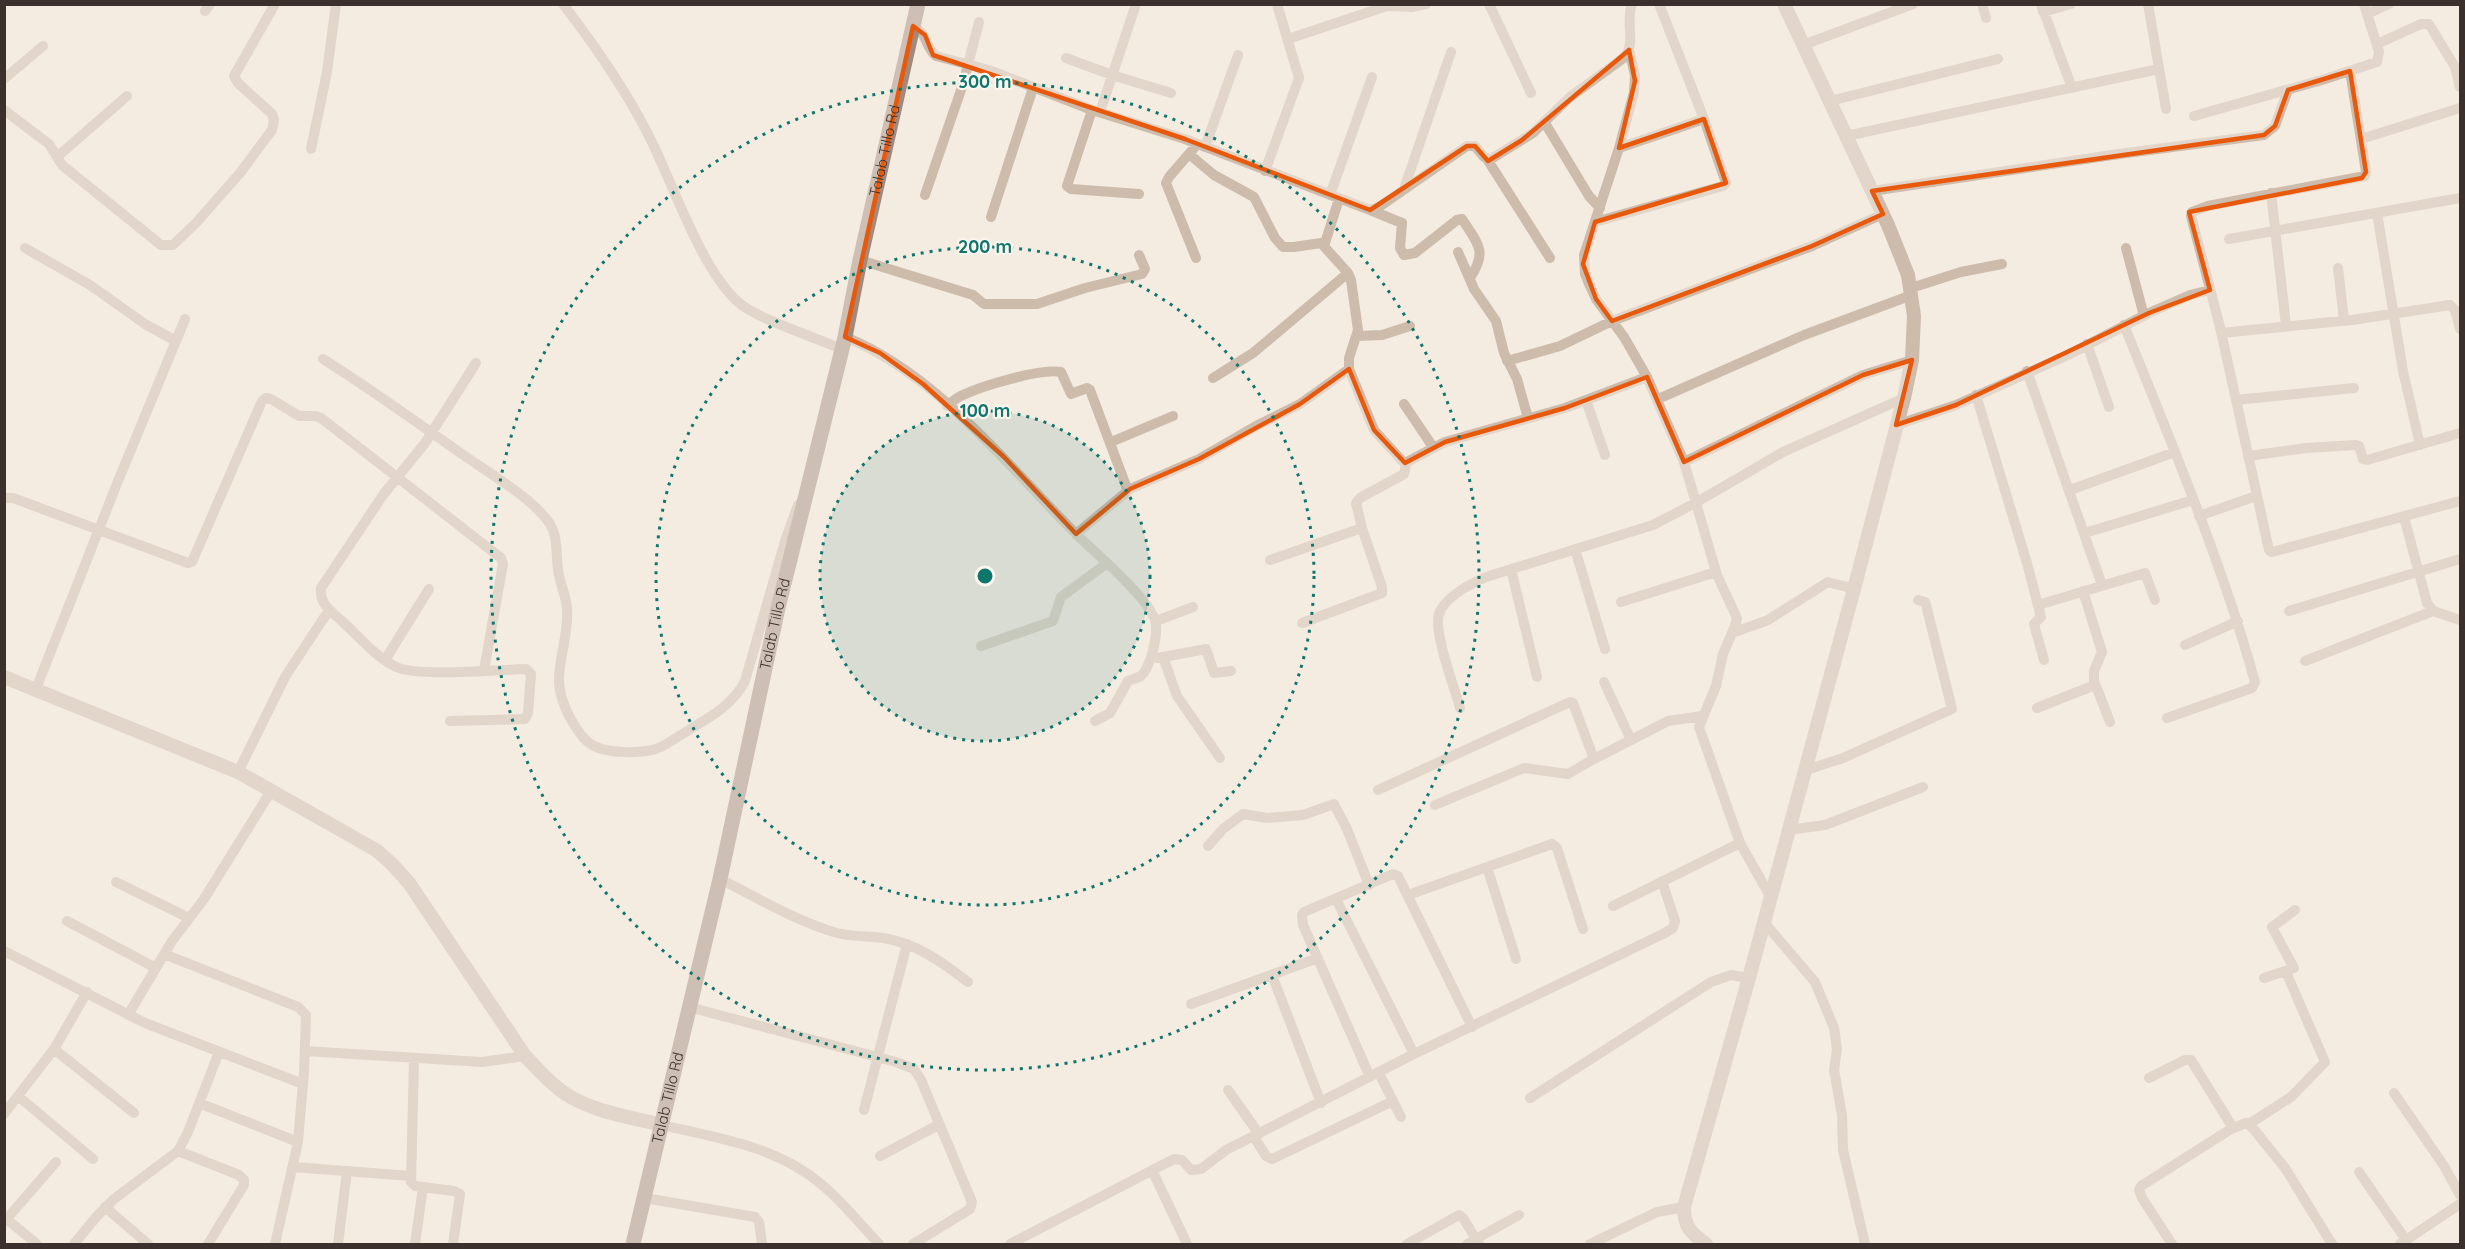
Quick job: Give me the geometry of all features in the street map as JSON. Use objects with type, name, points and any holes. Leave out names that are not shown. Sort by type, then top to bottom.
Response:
[{"type":"main road","name":"Talab Tillo Rd","points":[[633,1245],[720,879],[754,713],[843,343],[918,4]]},
{"type":"street","points":[[4,110],[49,144],[62,165],[160,244],[173,245],[196,223],[240,173],[272,130],[272,114],[238,83],[234,76],[275,4]]},
{"type":"street","points":[[311,149],[327,72],[336,4]]},
{"type":"street","points":[[563,4],[609,66],[628,97],[661,160],[711,267],[726,291],[753,312],[843,343],[880,352],[899,365],[1004,457],[1076,534],[1137,594],[1156,621],[1156,638],[1149,660],[1141,675],[1127,683],[1110,713],[1095,722]]},
{"type":"street","points":[[1136,4],[1112,75],[1085,133],[1067,183],[1069,188],[1139,194]]},
{"type":"street","points":[[1265,171],[1299,83],[1298,72],[1277,4]]},
{"type":"street","points":[[1288,39],[1387,6],[1412,7],[1426,4]]},
{"type":"street","points":[[1489,4],[1531,93]]},
{"type":"street","points":[[1632,4],[1629,14],[1629,50],[1635,81],[1619,148],[1584,255],[1585,274],[1596,298],[1647,377],[1658,399],[1684,462],[1716,572],[1737,618],[1723,654],[1716,686],[1699,724],[1700,733],[1740,843],[1770,896]]},
{"type":"street","points":[[1595,222],[1725,186],[1726,181],[1704,119],[1659,4]]},
{"type":"street","points":[[1698,1242],[1685,1226],[1684,1207],[1749,978],[1803,771],[1902,424],[1904,398],[1912,360],[1916,289],[1882,214],[1877,190],[1809,43],[1784,4]]},
{"type":"street","points":[[1809,43],[1913,4]]},
{"type":"street","points":[[1982,4],[1986,18]]},
{"type":"street","points":[[2071,4],[2042,8],[2072,88]]},
{"type":"street","points":[[2148,4],[2166,109]]},
{"type":"street","points":[[2194,116],[2377,62],[2380,57],[2366,9],[2389,4]]},
{"type":"street","points":[[926,195],[963,84],[979,22]]},
{"type":"street","points":[[2377,44],[2421,24],[2429,24],[2455,67],[2460,87]]},
{"type":"street","points":[[913,26],[925,34],[932,54],[967,69],[1031,94],[1096,111],[1402,223],[1400,248],[1404,255],[1415,253],[1457,220],[1462,219],[1480,251],[1480,261],[1470,278]]},
{"type":"street","points":[[4,79],[43,46]]},
{"type":"street","points":[[1487,159],[1522,141],[1545,123],[1570,97],[1622,60],[1629,50]]},
{"type":"street","points":[[1404,190],[1451,52]]},
{"type":"street","points":[[1196,258],[1166,183],[1195,149],[1238,55]]},
{"type":"street","points":[[1066,58],[1171,93]]},
{"type":"street","points":[[1834,100],[1998,59]]},
{"type":"street","points":[[1851,135],[2159,69]]},
{"type":"street","points":[[2350,71],[2365,176],[2208,206],[2192,212],[2192,221],[2221,333],[2269,550],[2272,552],[2460,501]]},
{"type":"street","points":[[1324,246],[1334,197],[1372,77]]},
{"type":"street","points":[[1877,190],[2096,157],[2264,135],[2276,126],[2288,90]]},
{"type":"street","points":[[991,217],[1031,94]]},
{"type":"street","points":[[57,157],[127,96]]},
{"type":"street","points":[[2361,139],[2460,108]]},
{"type":"street","points":[[1619,148],[1704,119]]},
{"type":"street","points":[[1545,123],[1589,196],[1600,208]]},
{"type":"street","points":[[1370,210],[1379,207],[1467,146],[1474,146],[1487,159],[1550,258]]},
{"type":"street","points":[[1195,149],[1215,174],[1254,197],[1275,238],[1283,246],[1294,247],[1321,243],[1348,273],[1356,318],[1356,336],[1349,358],[1349,369],[1374,430],[1407,467],[1404,474],[1357,500],[1356,506],[1382,593],[1302,624]]},
{"type":"street","points":[[2271,193],[2286,325]]},
{"type":"street","points":[[2229,239],[2460,198]]},
{"type":"street","points":[[2377,213],[2393,315],[2420,444]]},
{"type":"street","points":[[1508,361],[1560,346],[1612,321],[1812,246],[1882,214]]},
{"type":"street","points":[[25,248],[90,285],[145,324],[176,341]]},
{"type":"street","points":[[2126,248],[2144,315]]},
{"type":"street","points":[[1458,252],[1477,294],[1494,315],[1528,418]]},
{"type":"street","points":[[860,261],[973,295],[984,304],[1030,304],[1043,303],[1086,288],[1142,274],[1145,269],[1139,255]]},
{"type":"street","points":[[1658,399],[1916,289],[1961,272],[2002,264]]},
{"type":"street","points":[[2338,268],[2344,320]]},
{"type":"street","points":[[1213,378],[1253,353],[1348,273]]},
{"type":"street","points":[[1902,424],[1976,395],[2062,357],[2144,315],[2190,295],[2210,290]]},
{"type":"street","points":[[2221,333],[2393,315],[2450,305],[2455,310],[2460,329]]},
{"type":"street","points":[[36,689],[185,319]]},
{"type":"street","points":[[2124,325],[2175,452],[2238,621],[2255,682],[2254,686],[2167,718]]},
{"type":"street","points":[[1356,336],[1382,335],[1410,326]]},
{"type":"street","points":[[2087,344],[2109,407]]},
{"type":"street","points":[[323,359],[410,416],[509,487],[543,516],[551,526],[556,546],[558,572],[567,609],[566,639],[559,679],[562,699],[581,735],[588,742],[602,749],[628,752],[661,747],[707,720],[738,694],[745,681],[792,519],[808,483]]},
{"type":"street","points":[[1684,462],[1863,375],[1912,360]]},
{"type":"street","points":[[450,721],[521,720],[527,716],[532,677],[530,671],[526,669],[412,671],[396,667],[329,610],[322,600],[321,588],[365,521],[425,442],[476,363]]},
{"type":"street","points":[[1076,534],[1128,491],[1199,459],[1300,404],[1349,369]]},
{"type":"street","points":[[947,406],[959,396],[977,389],[1057,371],[1063,374],[1071,394],[1087,388],[1090,390],[1128,491]]},
{"type":"street","points":[[2027,371],[2102,585]]},
{"type":"street","points":[[1405,463],[1433,447],[1586,400],[1647,377]]},
{"type":"street","points":[[2236,400],[2354,388]]},
{"type":"street","points":[[1976,395],[2041,618],[2034,624],[2044,660]]},
{"type":"street","points":[[1460,708],[1440,638],[1438,617],[1446,603],[1470,585],[1511,569],[1653,525],[1783,452],[1904,398]]},
{"type":"street","points":[[4,498],[13,498],[98,531],[188,563],[192,562],[262,400],[271,399],[300,416],[319,417],[502,561],[484,670]]},
{"type":"street","points":[[1586,400],[1605,455]]},
{"type":"street","points":[[1404,404],[1433,447]]},
{"type":"street","points":[[1111,442],[1173,416]]},
{"type":"street","points":[[2248,456],[2306,448],[2359,446],[2363,459],[2367,460],[2460,433]]},
{"type":"street","points":[[2070,490],[2175,452]]},
{"type":"street","points":[[2199,516],[2256,496]]},
{"type":"street","points":[[2085,533],[2193,500]]},
{"type":"street","points":[[2404,517],[2427,603],[2433,611],[2460,620]]},
{"type":"street","points":[[1270,560],[1362,528]]},
{"type":"street","points":[[1575,549],[1605,649]]},
{"type":"street","points":[[2289,611],[2460,559]]},
{"type":"street","points":[[981,646],[1053,621],[1060,597],[1106,564]]},
{"type":"street","points":[[1511,569],[1538,677]]},
{"type":"street","points":[[1621,602],[1716,572]]},
{"type":"street","points":[[2037,605],[2145,573],[2155,600]]},
{"type":"street","points":[[1732,633],[1755,626],[1778,614],[1828,582],[1854,589]]},
{"type":"street","points":[[386,660],[429,589]]},
{"type":"street","points":[[2083,591],[2102,652],[2094,670],[2095,685],[2110,722]]},
{"type":"street","points":[[1803,771],[1843,758],[1952,709],[1926,605],[1918,600]]},
{"type":"street","points":[[1156,621],[1193,607]]},
{"type":"street","points":[[238,772],[285,676],[329,610]]},
{"type":"street","points":[[2305,660],[2433,611]]},
{"type":"street","points":[[2185,645],[2238,621]]},
{"type":"street","points":[[1149,660],[1206,649],[1214,673],[1231,671]]},
{"type":"street","points":[[1163,657],[1177,696],[1220,758]]},
{"type":"street","points":[[4,676],[238,772],[376,850],[409,884],[525,1056],[546,1078],[566,1094],[585,1104],[760,1149],[792,1164],[823,1185],[879,1245]]},
{"type":"street","points":[[1604,682],[1631,740]]},
{"type":"street","points":[[2037,708],[2095,685]]},
{"type":"street","points":[[1378,790],[1570,702],[1573,704],[1594,759]]},
{"type":"street","points":[[1435,805],[1524,768],[1568,774],[1673,719],[1702,716]]},
{"type":"street","points":[[1788,830],[1825,825],[1923,788]]},
{"type":"street","points":[[128,1015],[164,954],[204,899],[271,791]]},
{"type":"street","points":[[1208,846],[1223,829],[1243,814],[1267,818],[1303,815],[1334,804],[1347,829],[1369,885]]},
{"type":"street","points":[[1613,906],[1740,843]]},
{"type":"street","points":[[1408,895],[1549,844],[1555,844],[1583,929]]},
{"type":"street","points":[[1487,867],[1516,959]]},
{"type":"street","points":[[1401,1117],[1393,1101],[1374,1075],[1318,958],[1303,925],[1304,912],[1396,874],[1472,1027]]},
{"type":"street","points":[[720,879],[830,931],[851,936],[885,938],[907,944],[930,955],[968,982]]},
{"type":"street","points":[[1010,1245],[1177,1158],[1191,1170],[1199,1170],[1218,1155],[1414,1054],[1673,928],[1674,919],[1662,881]]},
{"type":"street","points":[[116,882],[189,918]]},
{"type":"street","points":[[1336,899],[1414,1054]]},
{"type":"street","points":[[2264,978],[2294,969],[2294,965],[2272,927],[2295,910]]},
{"type":"street","points":[[67,921],[156,968]]},
{"type":"street","points":[[1763,921],[1815,982],[1834,1028],[1838,1049],[1834,1070],[1842,1115],[1843,1150],[1864,1245]]},
{"type":"street","points":[[864,1110],[907,944]]},
{"type":"street","points":[[4,951],[128,1015],[303,1084]]},
{"type":"street","points":[[164,954],[302,1009],[307,1020],[298,1142],[274,1245]]},
{"type":"street","points":[[1191,1004],[1318,958]]},
{"type":"street","points":[[2172,1245],[2142,1198],[2139,1190],[2141,1186],[2233,1128],[2249,1124],[2291,1097],[2325,1062],[2286,972]]},
{"type":"street","points":[[1272,975],[1322,1103]]},
{"type":"street","points":[[1530,1098],[1711,982],[1731,975],[1749,978]]},
{"type":"street","points":[[4,1114],[54,1049],[87,992]]},
{"type":"street","points":[[689,1007],[914,1069],[921,1080],[970,1195],[972,1205],[970,1209],[913,1245]]},
{"type":"street","points":[[54,1049],[134,1113]]},
{"type":"street","points":[[305,1051],[482,1062],[525,1056]]},
{"type":"street","points":[[74,1245],[105,1207],[178,1151],[219,1052]]},
{"type":"street","points":[[414,1059],[412,1184],[460,1194],[453,1245]]},
{"type":"street","points":[[2149,1078],[2185,1060],[2191,1060],[2233,1128]]},
{"type":"street","points":[[1228,1090],[1257,1135],[1266,1156],[1272,1159],[1393,1101]]},
{"type":"street","points":[[2394,1093],[2444,1166],[2460,1195]]},
{"type":"street","points":[[18,1096],[93,1159]]},
{"type":"street","points":[[199,1103],[298,1142]]},
{"type":"street","points":[[2249,1124],[2285,1168],[2332,1245]]},
{"type":"street","points":[[880,1156],[939,1125]]},
{"type":"street","points":[[178,1151],[239,1175],[243,1180],[244,1185],[208,1245]]},
{"type":"street","points":[[37,1245],[5,1220],[56,1162]]},
{"type":"street","points":[[293,1167],[411,1176]]},
{"type":"street","points":[[1152,1170],[1187,1245]]},
{"type":"street","points":[[338,1245],[347,1171]]},
{"type":"street","points":[[2359,1172],[2403,1242],[2460,1204]]},
{"type":"street","points":[[415,1245],[423,1187]]},
{"type":"street","points":[[645,1198],[754,1217],[759,1222],[762,1245]]},
{"type":"street","points":[[105,1207],[148,1245]]},
{"type":"street","points":[[1590,1245],[1657,1212],[1684,1207]]},
{"type":"street","points":[[1407,1245],[1459,1215],[1464,1218],[1474,1243],[1519,1215]]},
{"type":"highlighted area","points":[[913,26],[925,35],[933,55],[1185,139],[1370,210],[1467,146],[1475,146],[1488,161],[1522,140],[1629,50],[1635,81],[1619,148],[1704,119],[1726,183],[1595,222],[1583,264],[1596,299],[1612,321],[1812,246],[1883,214],[1872,191],[2264,135],[2275,126],[2288,90],[2350,71],[2366,172],[2362,178],[2189,212],[2210,290],[2149,313],[1956,405],[1896,425],[1912,360],[1863,375],[1684,462],[1647,377],[1565,408],[1445,442],[1405,463],[1374,430],[1349,369],[1300,404],[1199,459],[1130,489],[1076,534],[1004,457],[923,384],[880,353],[845,337]]}]
